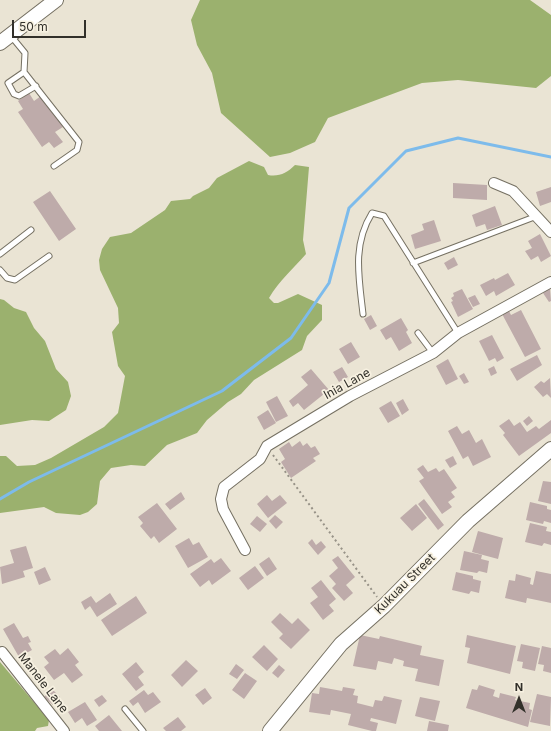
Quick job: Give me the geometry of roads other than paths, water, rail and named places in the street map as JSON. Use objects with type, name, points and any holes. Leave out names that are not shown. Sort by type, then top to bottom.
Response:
[{"type":"street","points":[[5,39],[56,0]]},
{"type":"street","points":[[494,183],[513,191],[538,216],[551,232]]},
{"type":"street","name":"Inia Lane","points":[[245,550],[223,509],[221,499],[224,487],[260,459],[266,446],[350,396],[433,353],[458,333],[551,282]]},
{"type":"street","name":"Kukuau Street","points":[[270,731],[341,644],[384,606],[468,521],[551,449]]},
{"type":"street","name":"Manele Lane","points":[[2,652],[64,731]]},
{"type":"lane","points":[[5,39],[25,53],[24,72],[79,142],[77,150],[54,166]]},
{"type":"lane","points":[[24,72],[8,84],[14,94],[19,96],[36,86]]},
{"type":"lane","points":[[362,314],[357,259],[364,226],[372,213],[384,216],[458,333]]},
{"type":"lane","points":[[413,263],[538,216]]},
{"type":"lane","points":[[0,254],[31,230]]},
{"type":"lane","points":[[0,270],[7,278],[16,280],[49,256]]},
{"type":"lane","points":[[418,333],[433,353]]},
{"type":"lane","points":[[125,709],[143,731]]},
{"type":"waterway","points":[[0,499],[29,482],[222,391],[291,338],[329,283],[349,208],[406,151],[458,138],[551,157]]}]
